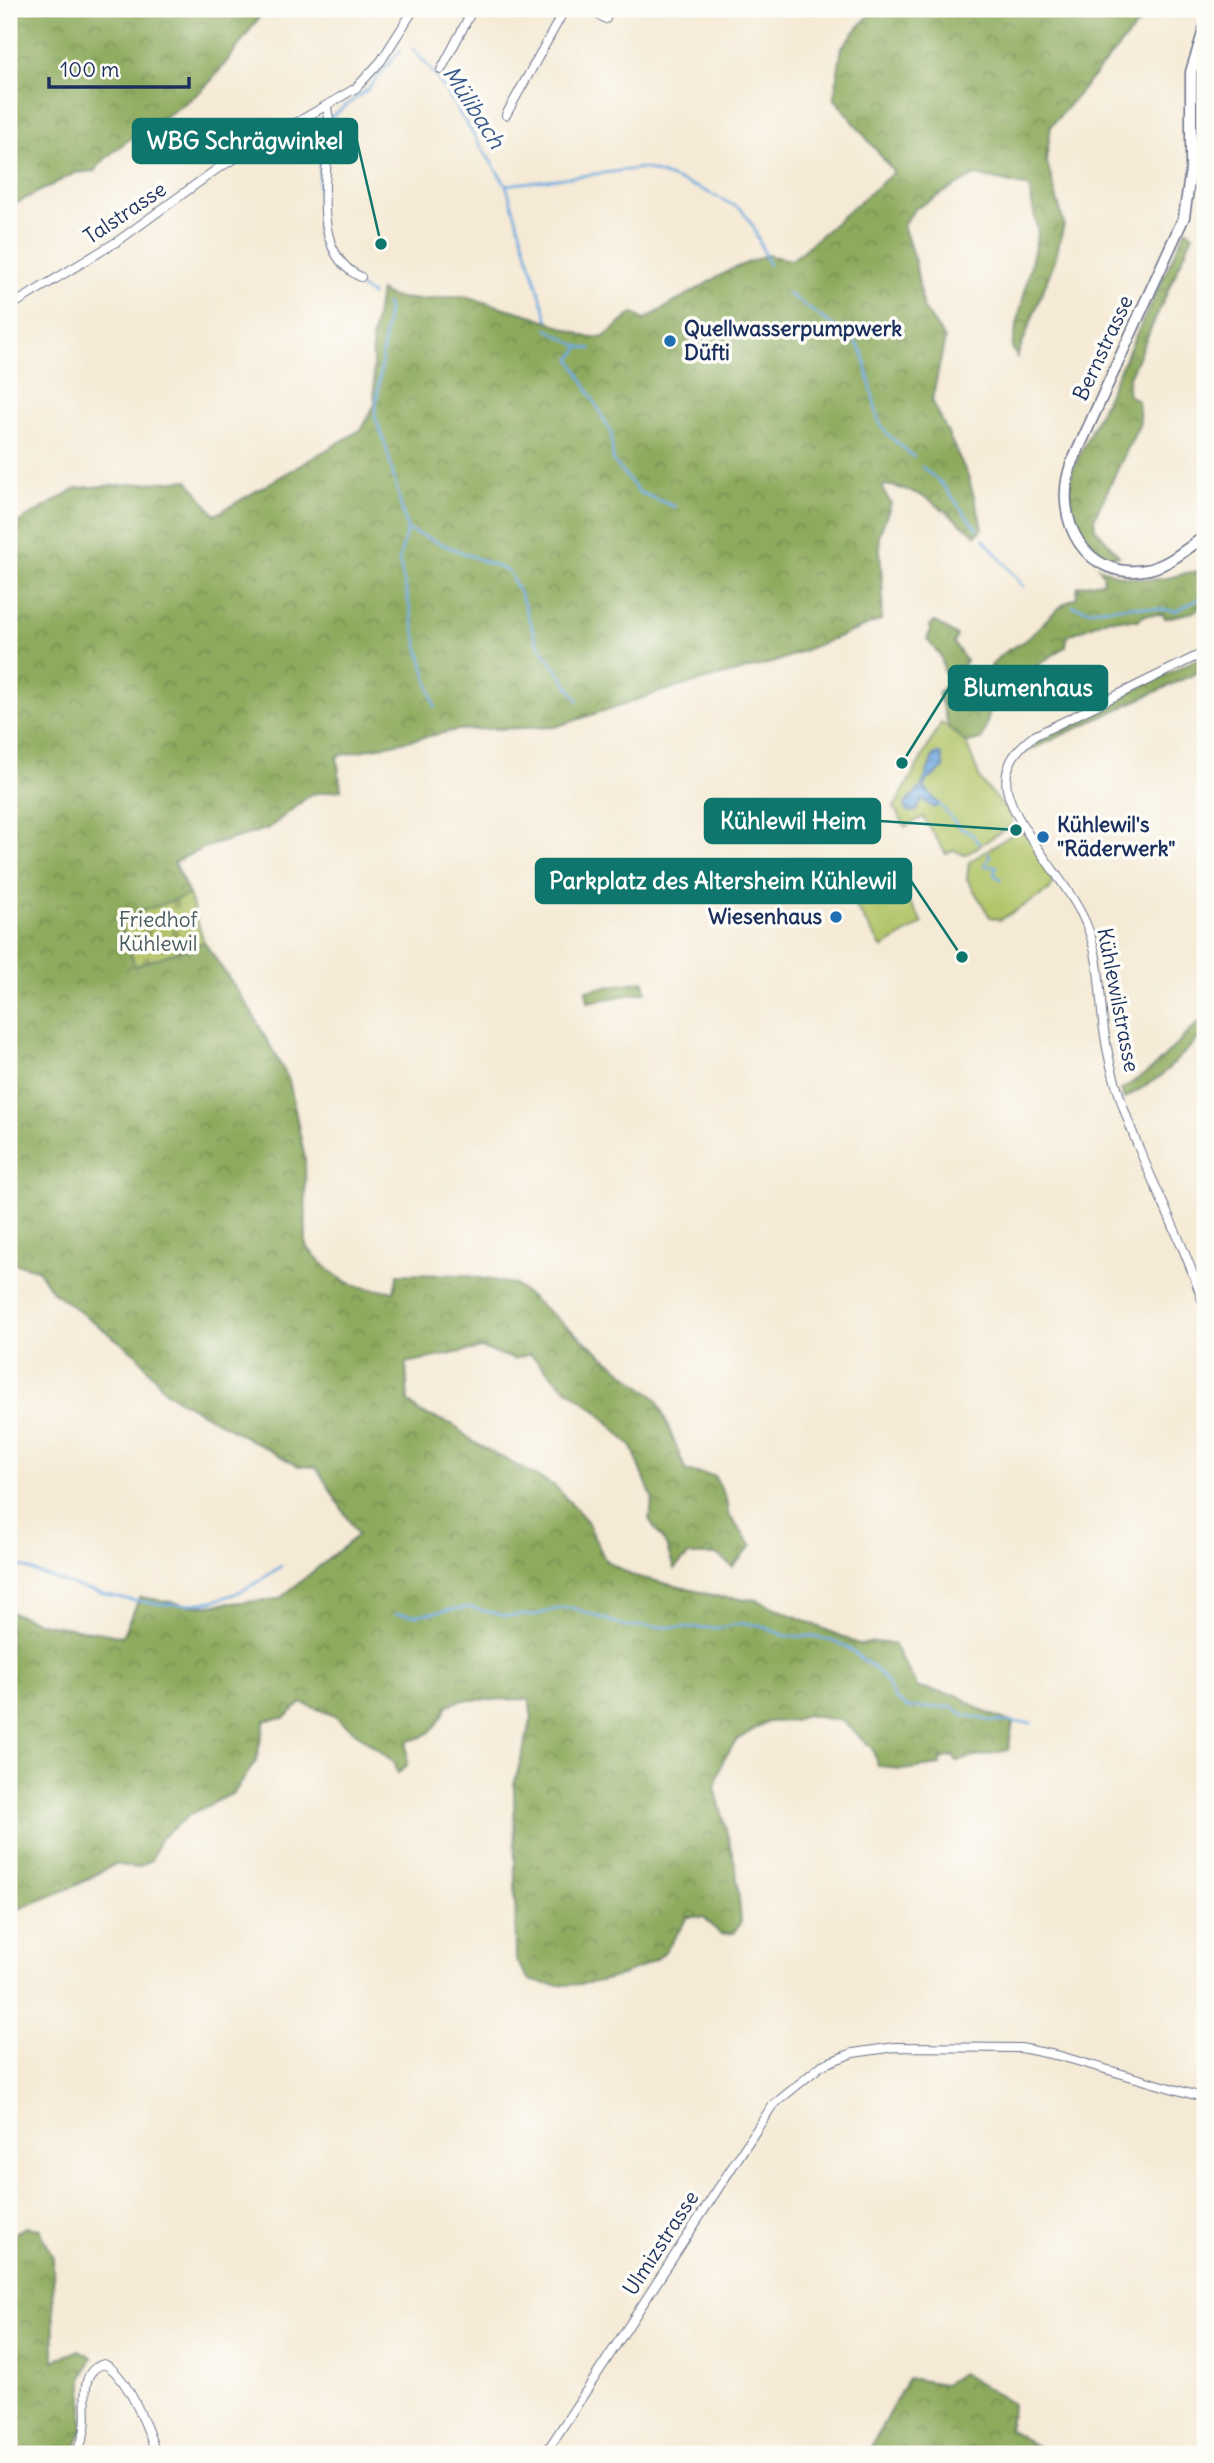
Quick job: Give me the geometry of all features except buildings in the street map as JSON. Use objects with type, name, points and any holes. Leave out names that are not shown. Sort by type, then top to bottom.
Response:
[{"type":"street","name":"Talstrasse","points":[[9,307],[118,241],[217,169],[329,115],[370,74],[414,9]]},
{"type":"street","points":[[441,70],[473,9]]},
{"type":"street","points":[[506,115],[565,9]]},
{"type":"street","points":[[589,9],[606,19]]},
{"type":"street","name":"Bernstrasse","points":[[1205,27],[1191,72],[1191,169],[1184,217],[1071,465],[1063,499],[1068,523],[1079,542],[1097,558],[1115,567],[1133,570],[1159,566],[1205,536]]},
{"type":"street","points":[[329,115],[327,233],[340,265],[361,277]]},
{"type":"street","name":"Kühlewilstrasse","points":[[1205,652],[1034,736],[1013,757],[1006,780],[1014,809],[1071,893],[1088,927],[1098,964],[1106,1044],[1120,1098],[1147,1171],[1193,1268],[1205,1309]]},
{"type":"street","name":"Ulmizstrasse","points":[[545,2454],[772,2106],[822,2066],[853,2053],[878,2048],[1021,2048],[1094,2065],[1205,2098]]},
{"type":"street","points":[[75,2454],[86,2427],[86,2382],[92,2370],[104,2364],[115,2373],[134,2403],[156,2454]]},
{"type":"green space","points":[[9,9],[265,9],[222,68],[206,86],[179,108],[131,138],[95,171],[75,173],[9,207]]},
{"type":"green space","points":[[874,9],[1151,9],[1051,126],[1046,159],[1064,224],[1055,260],[1017,357],[1012,347],[1038,233],[1029,187],[975,175],[915,209],[903,225],[915,262],[923,307],[945,339],[932,400],[968,476],[983,528],[976,535],[925,497],[885,485],[882,489],[891,503],[879,536],[883,598],[881,620],[775,662],[663,691],[555,727],[457,730],[337,756],[341,790],[311,794],[269,828],[206,847],[174,862],[189,895],[119,920],[135,966],[204,942],[250,1009],[289,1080],[305,1159],[306,1246],[327,1267],[354,1285],[378,1290],[394,1291],[398,1274],[463,1275],[514,1284],[657,1399],[686,1471],[714,1476],[726,1498],[728,1514],[752,1546],[732,1567],[718,1555],[689,1555],[674,1569],[666,1545],[649,1519],[653,1500],[632,1447],[598,1412],[563,1386],[530,1354],[514,1359],[481,1348],[406,1363],[408,1401],[419,1412],[454,1425],[473,1442],[555,1486],[587,1521],[605,1560],[631,1575],[720,1597],[757,1600],[861,1645],[874,1642],[893,1644],[918,1688],[957,1695],[982,1711],[1013,1723],[1008,1750],[957,1761],[954,1756],[940,1759],[940,1765],[901,1770],[878,1765],[872,1748],[842,1721],[806,1715],[794,1721],[766,1722],[737,1740],[723,1760],[715,1787],[736,1868],[741,1922],[733,1933],[720,1934],[704,1917],[688,1917],[660,1957],[626,1974],[594,1982],[560,1985],[529,1980],[516,1961],[514,1785],[532,1718],[529,1699],[463,1700],[448,1705],[433,1729],[422,1737],[407,1741],[407,1766],[398,1773],[394,1762],[333,1715],[302,1703],[284,1718],[265,1720],[256,1761],[234,1793],[192,1813],[160,1839],[151,1860],[137,1868],[115,1864],[75,1886],[9,1913],[9,1611],[39,1623],[122,1636],[140,1597],[196,1606],[279,1599],[358,1535],[316,1467],[298,1466],[168,1394],[136,1354],[51,1290],[37,1269],[9,1262],[9,528],[77,488],[188,480],[215,515],[362,429],[375,404],[372,340],[380,291],[391,297],[419,300],[462,296],[534,316],[590,338],[604,337],[633,313],[644,320],[730,270],[766,255],[792,260],[894,172],[834,98],[842,47]]},
{"type":"green space","points":[[1186,229],[1193,235],[1129,377],[1127,394],[1138,401],[1140,423],[1094,518],[1095,528],[1119,556],[1109,558],[1087,539],[1074,520],[1070,497],[1073,469]]},
{"type":"green space","points":[[1099,567],[1121,575],[1146,579],[1161,579],[1194,572],[1205,573],[1205,603],[1194,612],[1165,618],[1163,614],[1144,615],[1139,620],[1108,619],[1067,636],[1066,646],[997,698],[981,740],[966,743],[949,728],[938,693],[947,683],[941,657],[927,639],[931,630],[929,626],[935,622],[957,636],[954,643],[966,661],[960,668],[964,683],[977,681],[1001,655],[1031,635],[1056,610],[1076,598],[1078,586],[1102,582],[1104,576]]},
{"type":"green space","points":[[1205,655],[1205,669],[1021,754],[1036,739]]},
{"type":"green space","points":[[941,723],[958,733],[966,743],[981,781],[1012,816],[1012,825],[965,855],[954,850],[946,854],[923,817],[906,827],[894,808]]},
{"type":"green space","points":[[1016,832],[1027,835],[1054,875],[1050,890],[1000,920],[990,917],[967,879],[969,862]]},
{"type":"green space","points":[[889,869],[923,923],[882,948],[848,894]]},
{"type":"green space","name":"Friedhof Kühlewil","points":[[189,895],[204,942],[135,966],[119,919]]},
{"type":"green space","points":[[644,981],[646,992],[588,1002],[586,990]]},
{"type":"green space","points":[[1205,1016],[1205,1032],[1161,1076],[1124,1099],[1121,1090],[1152,1069]]},
{"type":"green space","points":[[26,2227],[40,2229],[53,2258],[54,2361],[79,2350],[92,2357],[83,2377],[83,2429],[73,2454],[9,2454],[9,2236]]},
{"type":"green space","points":[[961,2373],[1013,2404],[1008,2429],[1040,2448],[1059,2454],[867,2454],[908,2378],[944,2384]]},
{"type":"water","points":[[934,754],[941,754],[944,768],[927,781],[924,788],[939,804],[934,808],[922,799],[916,811],[909,812],[905,809],[905,804],[922,786]]},
{"type":"waterway","name":"Mülibach","points":[[413,49],[433,72],[506,185],[548,320]]},
{"type":"waterway","points":[[331,117],[367,90],[400,51]]},
{"type":"waterway","points":[[327,122],[321,130],[317,232],[320,244],[337,270],[372,295]]},
{"type":"waterway","points":[[506,185],[644,168],[699,188],[741,209],[753,226],[769,265]]},
{"type":"waterway","points":[[787,293],[854,340],[863,353],[878,419],[885,432],[914,457]]},
{"type":"waterway","points":[[386,304],[388,309],[375,416],[386,447],[407,529],[399,560],[435,707]]},
{"type":"waterway","points":[[547,329],[580,347],[571,359],[611,432],[613,461],[639,492],[675,507]]},
{"type":"waterway","points":[[580,347],[592,349]]},
{"type":"waterway","points":[[922,467],[941,483],[977,529]]},
{"type":"waterway","points":[[408,530],[508,571],[521,596],[537,642],[578,700]]},
{"type":"waterway","points":[[984,539],[1024,587]]},
{"type":"waterway","points":[[1073,606],[1090,610],[1132,606],[1176,611],[1205,596]]},
{"type":"waterway","points":[[939,804],[960,828],[970,832],[979,843]]},
{"type":"waterway","points":[[988,853],[990,857],[984,866],[997,866],[994,874],[1001,880]]},
{"type":"waterway","points":[[9,1561],[87,1590],[145,1602],[173,1604],[201,1603],[226,1597],[281,1566]]},
{"type":"waterway","points":[[396,1614],[417,1615],[468,1607],[506,1616],[535,1615],[561,1608],[573,1608],[625,1626],[719,1628],[742,1623],[758,1625],[789,1637],[815,1636],[844,1645],[882,1675],[895,1699],[908,1708],[953,1707],[962,1714],[991,1721],[1032,1723]]},
{"type":"place","name":"WBG Schrägwinkel","points":[[381,244]]},
{"type":"place","name":"Quellwasserpumpwerk Düfti","points":[[670,341]]},
{"type":"place","name":"Blumenhaus","points":[[902,763]]},
{"type":"place","name":"Kühlewil Heim","points":[[1016,830]]},
{"type":"place","name":"Kühlewil's \"Räderwerk\"","points":[[1043,837]]},
{"type":"place","name":"Wiesenhaus","points":[[836,917]]},
{"type":"place","name":"Parkplatz des Altersheim Kühlewil","points":[[962,957]]}]
